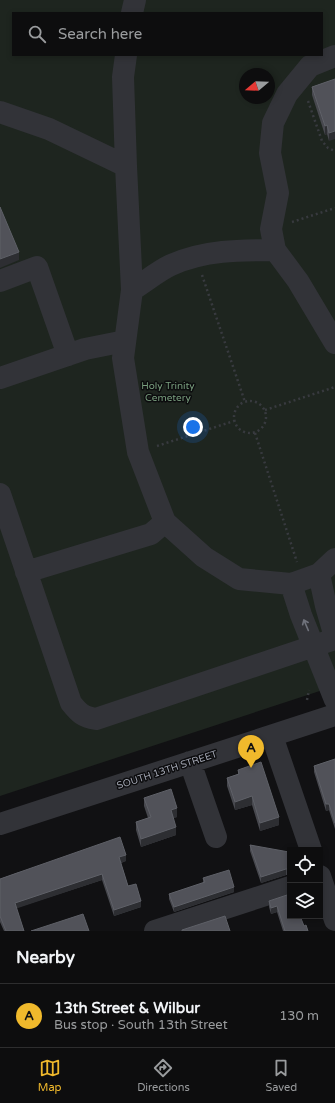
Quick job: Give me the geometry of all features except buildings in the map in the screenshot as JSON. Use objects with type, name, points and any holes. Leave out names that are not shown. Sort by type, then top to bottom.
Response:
[{"type":"street","points":[[132,12],[135,0]]},
{"type":"street","points":[[126,56],[123,77],[132,290],[123,358],[138,452],[165,522],[204,557],[239,579],[305,579],[335,559]]},
{"type":"street","points":[[335,56],[310,66],[287,94],[273,122],[270,153],[278,193],[273,240],[335,343]]},
{"type":"street","points":[[0,112],[49,129],[126,166]]},
{"type":"street","points":[[132,290],[170,265],[196,256],[241,250],[273,240]]},
{"type":"street","points":[[0,281],[37,267],[68,355]]},
{"type":"street","points":[[0,378],[85,349],[126,341]]},
{"type":"street","points":[[0,494],[71,703],[78,712],[86,717],[96,719],[335,638],[326,606],[305,579]]},
{"type":"street","points":[[26,572],[151,534],[165,522]]},
{"type":"street","points":[[305,579],[301,615],[315,646],[335,700]]},
{"type":"street","name":"SOUTH 13TH STREET","points":[[0,824],[335,715]]},
{"type":"street","points":[[272,736],[310,847]]},
{"type":"street","points":[[190,762],[216,837]]},
{"type":"street","points":[[323,876],[335,872]]},
{"type":"street","points":[[322,883],[335,920]]},
{"type":"street","points":[[155,931],[287,888]]},
{"type":"path","points":[[300,79],[322,142],[328,148],[335,151]]},
{"type":"path","points":[[273,240],[335,208]]},
{"type":"path","points":[[196,256],[245,402]]},
{"type":"path","points":[[265,410],[335,387]]},
{"type":"path","points":[[245,402],[255,402],[261,405],[265,410],[267,415],[264,426],[255,433],[249,434],[242,432],[234,421],[234,414],[237,408],[245,402]]},
{"type":"path","points":[[138,452],[234,421]]},
{"type":"path","points":[[255,433],[305,579]]},
{"type":"green space","name":"Holy Trinity Cemetery","points":[[0,0],[335,0],[335,686],[0,796]]},
{"type":"place","name":"13th Street & Wilbur","points":[[251,768]]}]
